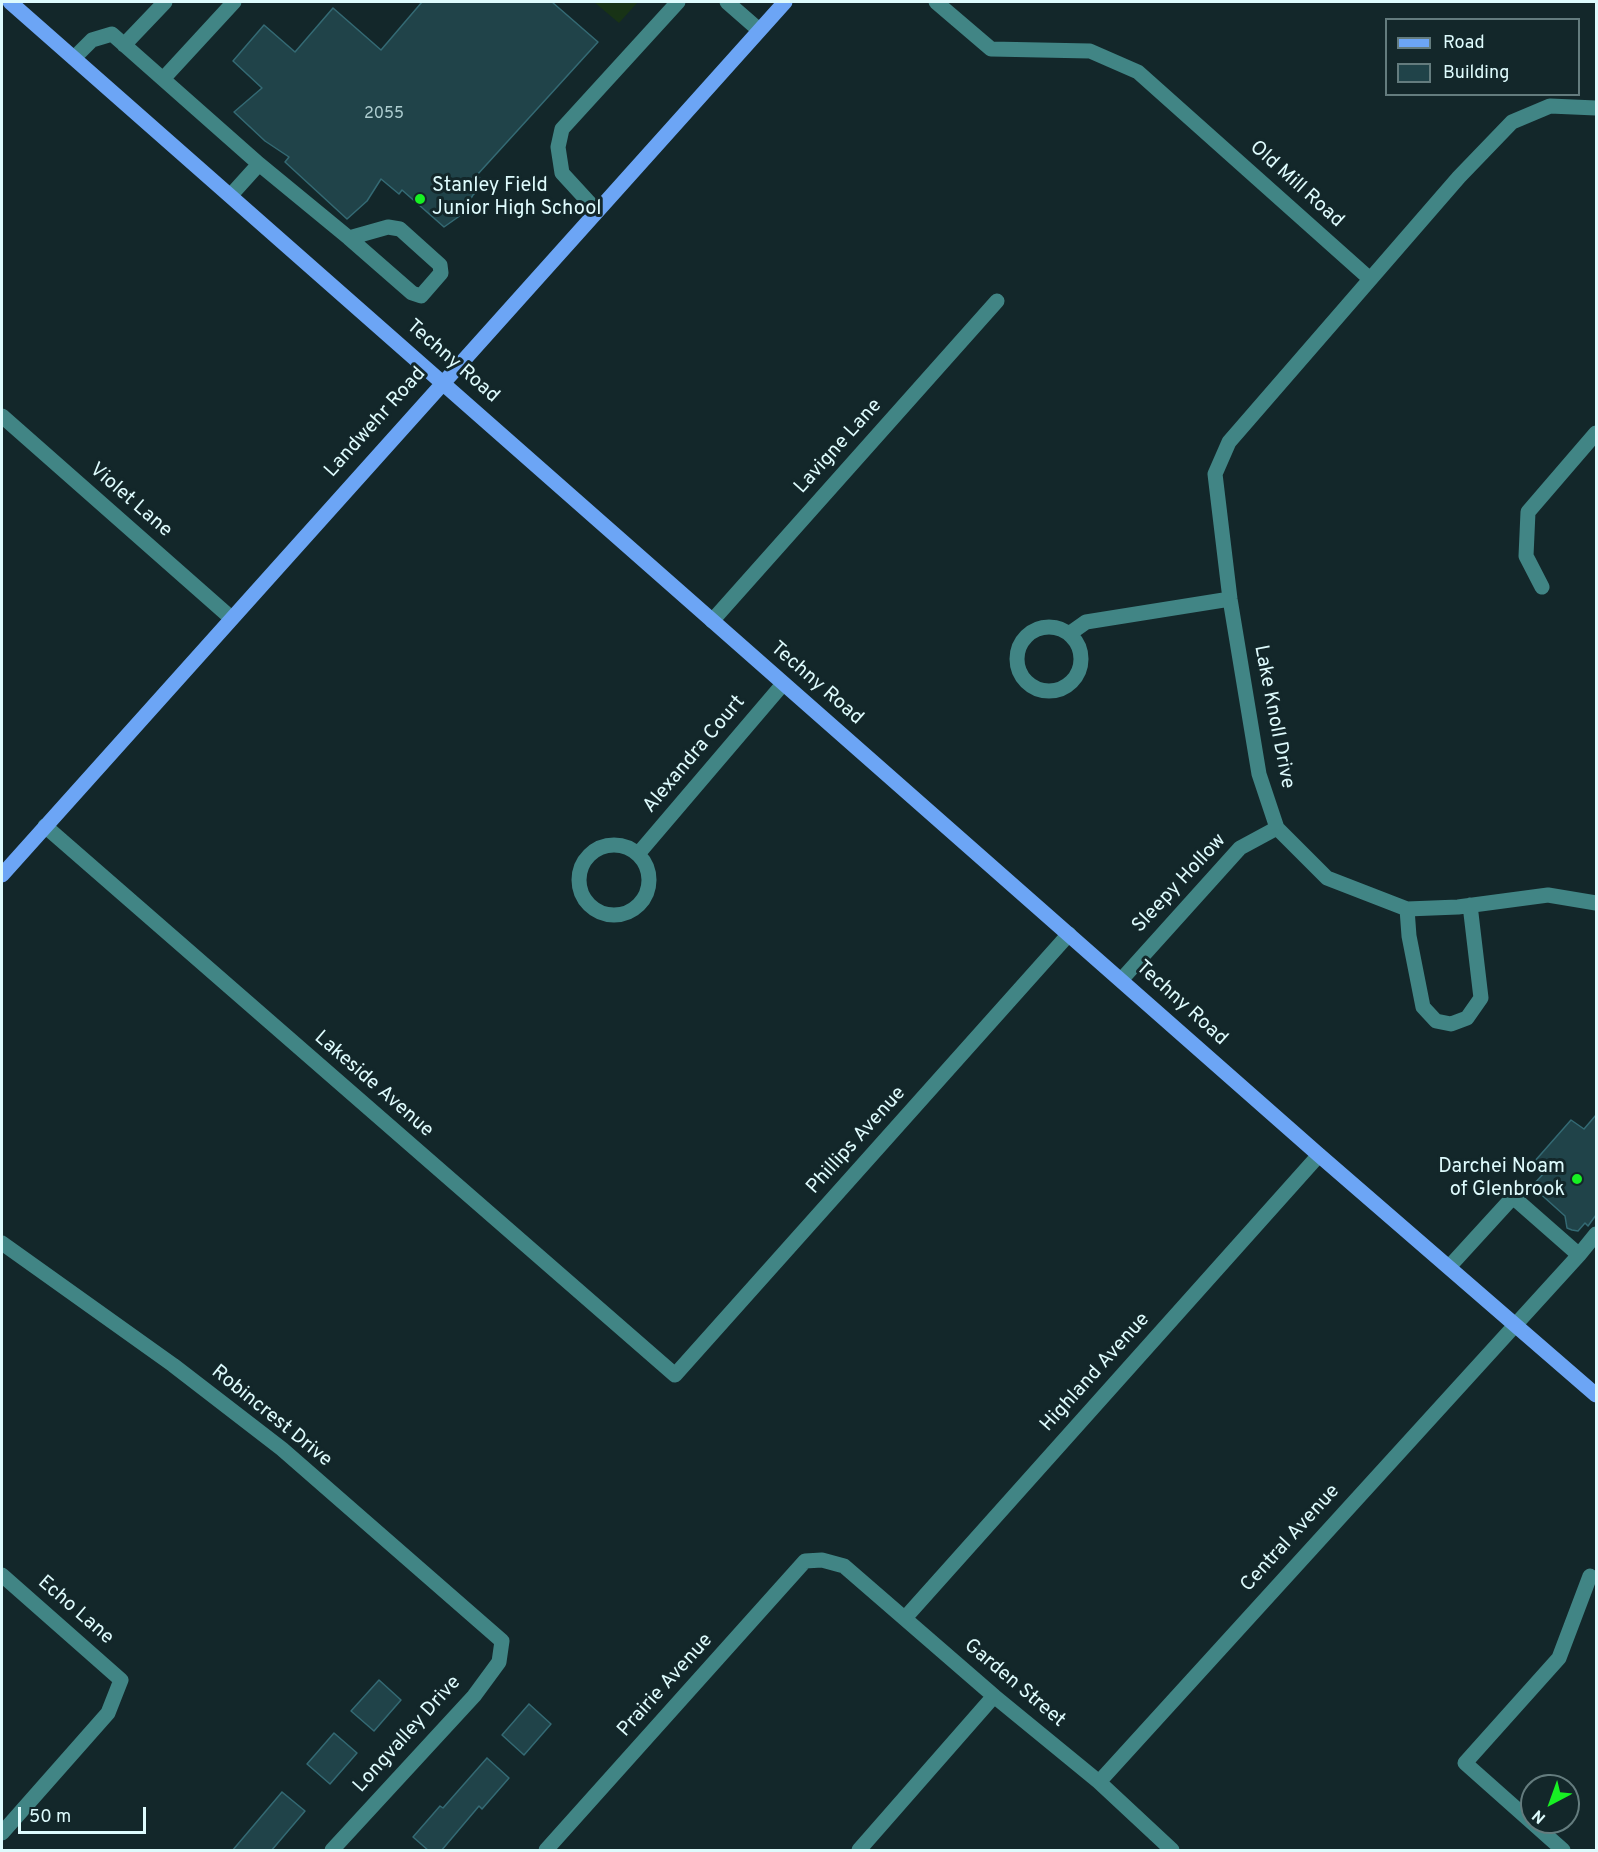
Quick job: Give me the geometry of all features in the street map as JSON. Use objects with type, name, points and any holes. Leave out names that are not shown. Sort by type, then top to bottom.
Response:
[{"type":"main road","name":"Techny Road","points":[[10,2],[783,684],[1122,979],[1318,1155],[1596,1395]]},
{"type":"main road","name":"Landwehr Road","points":[[2,874],[230,617],[785,2]]},
{"type":"street","points":[[124,45],[165,2]]},
{"type":"street","points":[[163,80],[234,2]]},
{"type":"street","points":[[596,210],[562,172],[558,147],[562,129],[678,2]]},
{"type":"street","points":[[727,2],[759,30]]},
{"type":"street","name":"Old Mill Road","points":[[936,2],[992,49],[1090,51],[1138,72],[1370,279]]},
{"type":"street","points":[[74,58],[92,40],[112,34],[259,164],[412,293],[421,296],[441,273],[440,265],[400,229],[388,227],[349,238]]},
{"type":"street","points":[[1370,279],[1459,177],[1512,122],[1550,106],[1596,108]]},
{"type":"street","points":[[231,195],[259,164]]},
{"type":"street","name":"Lake Knoll Drive","points":[[1370,279],[1229,442],[1215,474],[1230,599],[1259,774],[1276,828],[1327,878],[1407,909],[1470,905],[1548,895],[1596,903]]},
{"type":"street","name":"Lavigne Lane","points":[[712,621],[997,301]]},
{"type":"street","name":"Violet Lane","points":[[2,416],[230,617]]},
{"type":"street","points":[[1542,587],[1526,556],[1528,512],[1596,433]]},
{"type":"street","points":[[1070,634],[1086,622],[1230,599]]},
{"type":"street","points":[[1050,627],[1070,634],[1078,646],[1081,662],[1071,681],[1050,691],[1033,687],[1024,680],[1017,660],[1022,640],[1039,628],[1050,627]]},
{"type":"street","name":"Alexandra Court","points":[[638,854],[783,684]]},
{"type":"street","name":"Lakeside Avenue","points":[[45,826],[675,1375]]},
{"type":"street","name":"Sleepy Hollow","points":[[1122,979],[1240,848],[1276,828]]},
{"type":"street","points":[[614,845],[631,849],[638,854],[644,861],[649,878],[645,896],[640,903],[633,909],[617,915],[600,912],[586,901],[581,893],[579,876],[581,868],[591,854],[614,845]]},
{"type":"street","points":[[1407,909],[1409,936],[1423,1007],[1436,1021],[1451,1024],[1467,1018],[1481,998],[1470,905]]},
{"type":"street","name":"Phillips Avenue","points":[[675,1375],[1069,934]]},
{"type":"street","name":"Highland Avenue","points":[[906,1618],[1318,1155]]},
{"type":"street","points":[[1449,1267],[1513,1197],[1579,1255]]},
{"type":"street","name":"Central Avenue","points":[[1099,1782],[1596,1234]]},
{"type":"street","name":"Robincrest Drive","points":[[2,1243],[173,1365],[282,1449],[502,1641]]},
{"type":"street","name":"Garden Street","points":[[822,1560],[844,1566],[994,1696],[1099,1782],[1172,1851]]},
{"type":"street","name":"Prairie Avenue","points":[[546,1851],[805,1561],[822,1560]]},
{"type":"street","name":"Echo Lane","points":[[2,1575],[121,1680],[108,1713],[2,1833]]},
{"type":"street","points":[[1563,1851],[1465,1763],[1559,1658],[1590,1576]]},
{"type":"street","name":"Longvalley Drive","points":[[332,1851],[474,1696],[499,1662],[502,1641]]},
{"type":"street","points":[[860,1851],[994,1696]]},
{"type":"green space","points":[[594,2],[638,2],[619,23]]},
{"type":"building","points":[[422,2],[552,2],[598,42],[477,175],[485,184],[473,195],[461,215],[444,227],[402,190],[399,194],[381,179],[367,201],[347,219],[285,162],[289,157],[265,141],[234,112],[262,88],[233,61],[264,25],[295,52],[333,8],[381,50]]},
{"type":"building","points":[[1596,1115],[1596,1215],[1588,1226],[1585,1223],[1578,1231],[1572,1230],[1567,1228],[1565,1216],[1535,1189],[1533,1185],[1545,1172],[1534,1162],[1571,1120],[1584,1129]]},
{"type":"building","points":[[379,1680],[401,1700],[374,1731],[351,1711]]},
{"type":"building","points":[[529,1704],[551,1724],[524,1755],[502,1735]]},
{"type":"building","points":[[334,1733],[357,1753],[330,1784],[307,1764]]},
{"type":"building","points":[[487,1758],[509,1778],[482,1809],[479,1806],[441,1851],[429,1851],[413,1837],[440,1806],[443,1808]]},
{"type":"building","points":[[282,1792],[305,1811],[271,1851],[232,1851]]},
{"type":"place","name":"Stanley Field Junior High School","points":[[420,199]]},
{"type":"place","name":"Darchei Noam of Glenbrook","points":[[1577,1179]]}]
